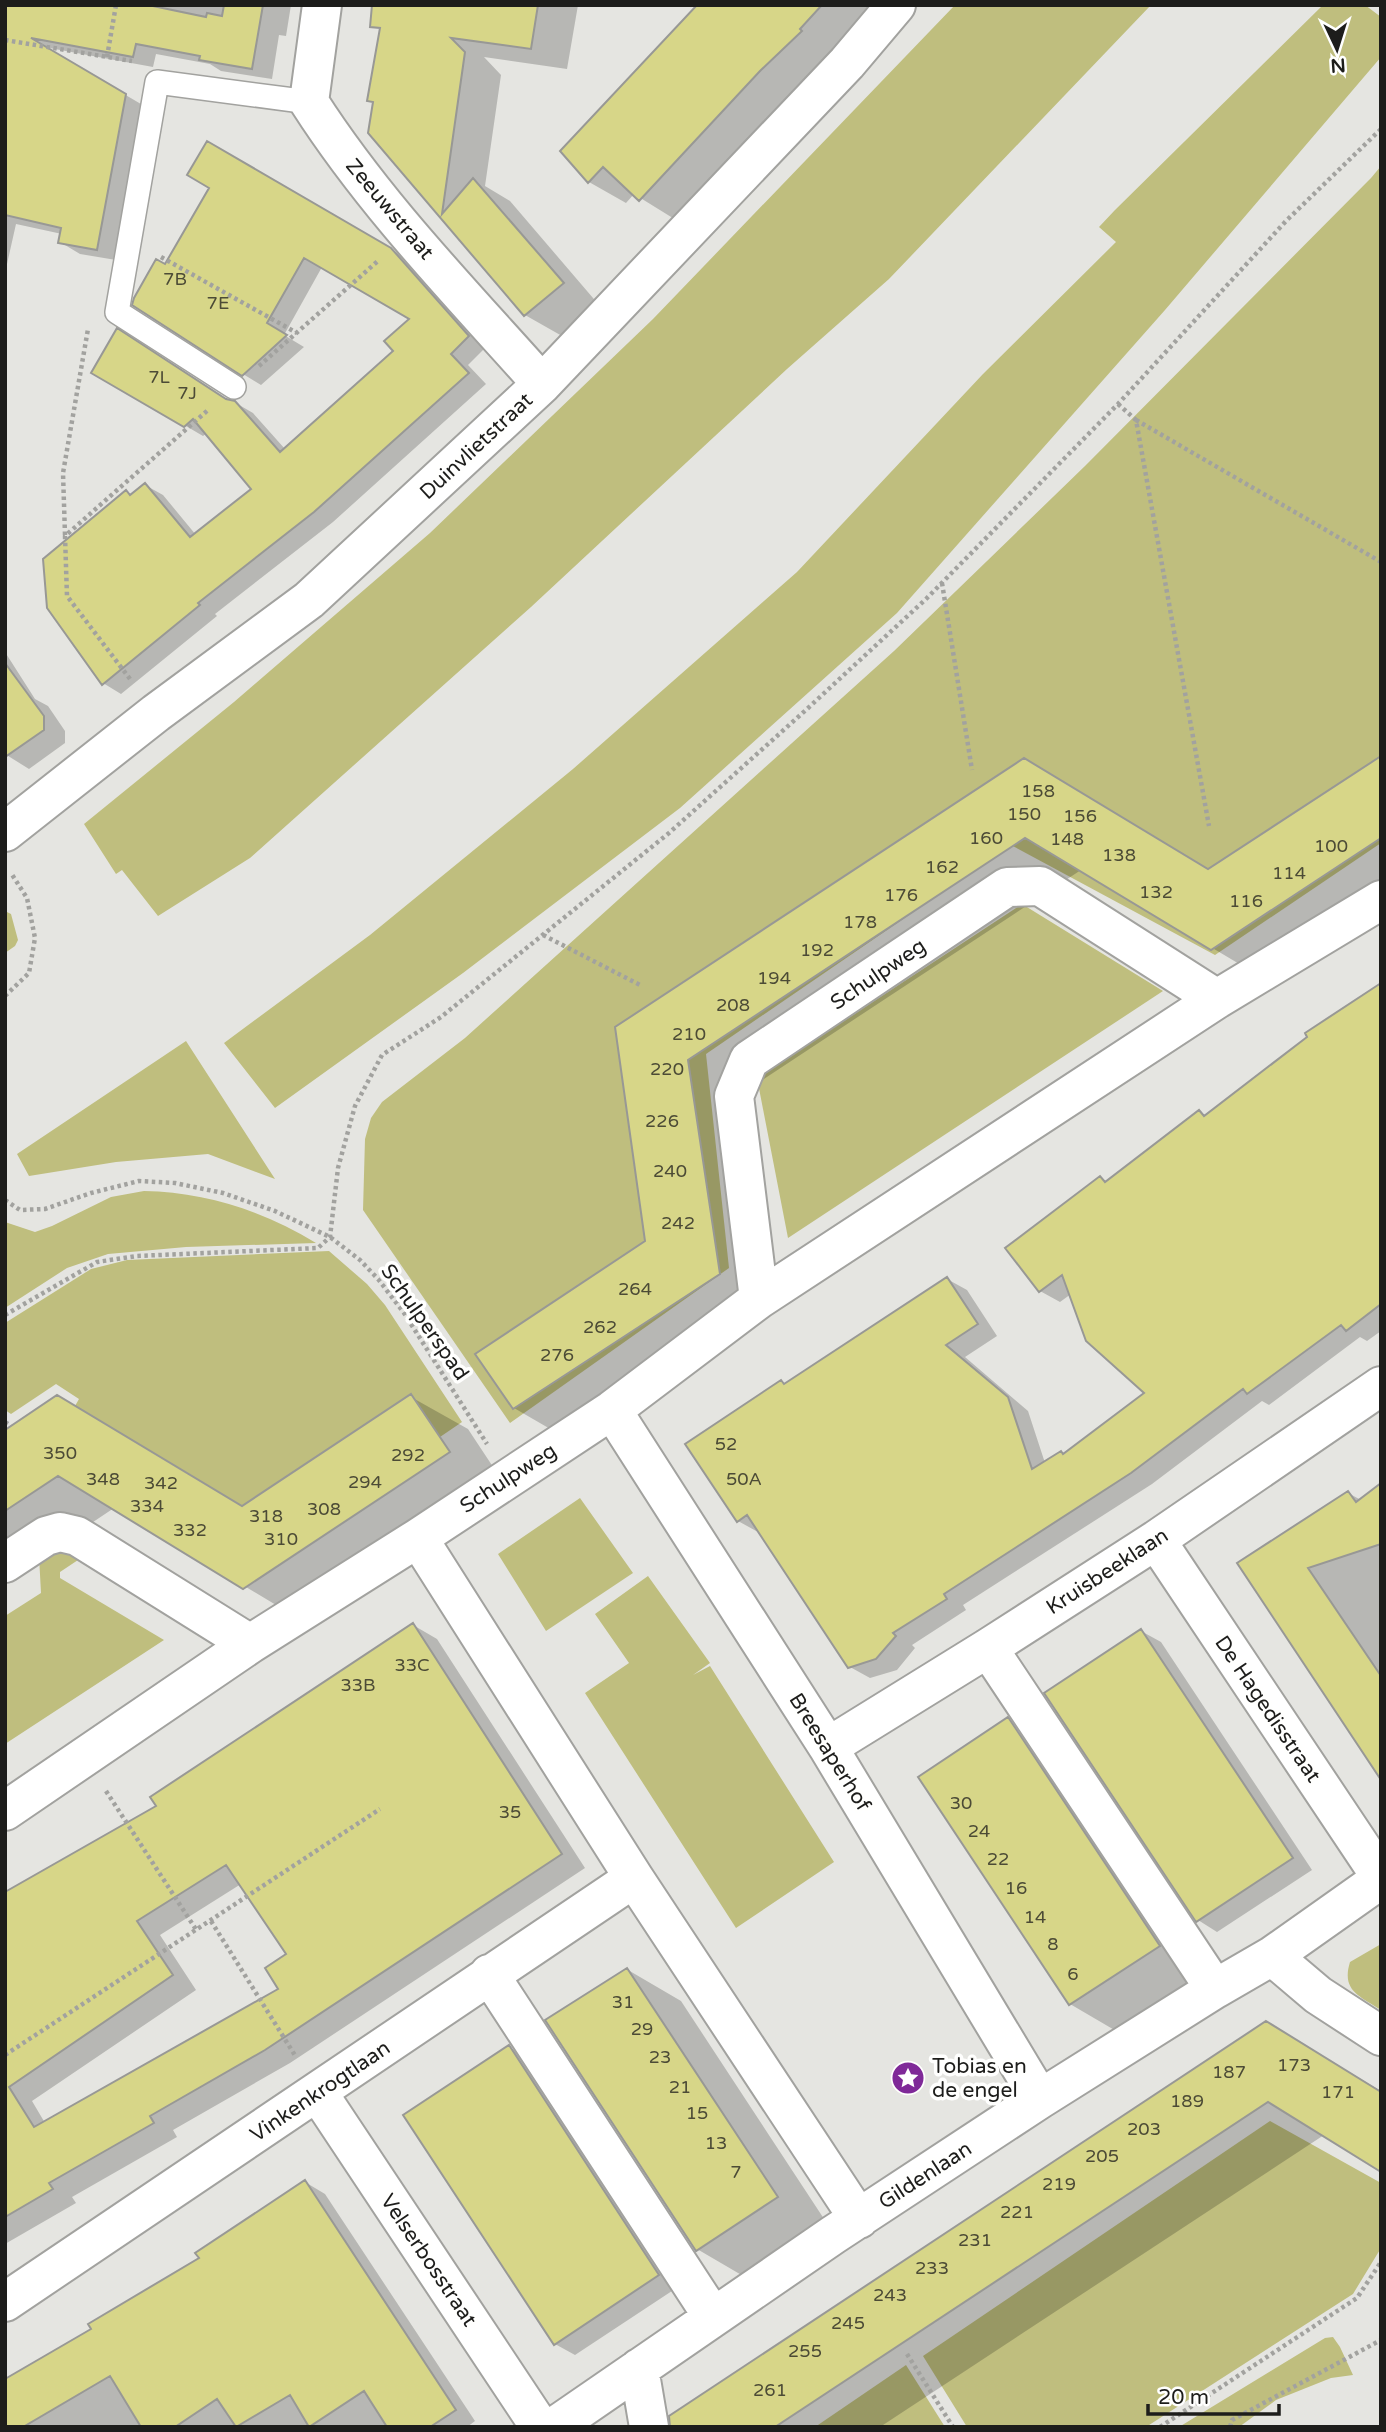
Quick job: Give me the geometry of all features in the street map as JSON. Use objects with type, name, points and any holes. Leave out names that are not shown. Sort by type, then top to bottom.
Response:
[{"type":"street","points":[[309,103],[322,5]]},
{"type":"street","name":"Duinvlietstraat","points":[[8,824],[309,600],[542,384],[847,63],[896,5]]},
{"type":"street","name":"Zeeuwstraat","points":[[309,103],[331,138],[408,234],[542,384]]},
{"type":"street","name":"Schulpweg","points":[[759,1299],[734,1096],[749,1060],[1007,887],[1040,886],[1217,999]]},
{"type":"street","name":"Schulpweg","points":[[5,1811],[250,1644],[418,1538],[612,1410],[759,1299],[1217,999],[1381,900]]},
{"type":"street","name":"Kruisbeeklaan","points":[[828,1747],[1156,1540],[1381,1386]]},
{"type":"street","name":"Breesaperhof","points":[[612,1410],[828,1747],[1040,2099]]},
{"type":"street","points":[[5,1563],[46,1536],[60,1532],[77,1536],[250,1644]]},
{"type":"street","points":[[418,1538],[634,1878],[859,2219]]},
{"type":"street","name":"De Hagedisstraat","points":[[1156,1540],[1381,1878]]},
{"type":"street","points":[[988,1648],[1215,1989]]},
{"type":"street","name":"Vinkenkrogtlaan","points":[[5,2302],[634,1878]]},
{"type":"street","name":"Gildenlaan","points":[[554,2427],[713,2317],[1040,2099],[1272,1956],[1381,1878]]},
{"type":"street","points":[[1272,1956],[1318,1995],[1381,2036]]},
{"type":"street","points":[[489,1975],[713,2317]]},
{"type":"street","name":"Velserbosstraat","points":[[318,2093],[540,2427]]},
{"type":"street","points":[[639,2368],[649,2427]]},
{"type":"lane","points":[[234,387],[117,312],[157,82],[309,103]]},
{"type":"path","points":[[107,57],[116,5]]},
{"type":"path","points":[[5,40],[135,61]]},
{"type":"path","points":[[5,1315],[97,1262],[137,1256],[318,1248],[330,1237],[338,1168],[355,1106],[382,1055],[441,1017],[669,833],[817,700],[942,582],[1118,404],[1286,221],[1381,130]]},
{"type":"path","points":[[65,536],[408,234]]},
{"type":"path","points":[[130,239],[297,333]]},
{"type":"path","points":[[90,319],[62,473],[67,596],[156,713]]},
{"type":"path","points":[[1118,404],[1136,420],[1381,562]]},
{"type":"path","points":[[1136,420],[1209,826]]},
{"type":"path","points":[[942,582],[972,770]]},
{"type":"path","points":[[5,865],[27,898],[35,938],[29,973],[5,996]]},
{"type":"path","points":[[543,935],[640,985]]},
{"type":"path","name":"Schulperspad","points":[[5,1200],[20,1210],[45,1209],[139,1181],[175,1182],[223,1193],[275,1211],[330,1237],[360,1260],[404,1312],[481,1431],[504,1480]]},
{"type":"path","points":[[5,1422],[11,1426]]},
{"type":"path","points":[[96,1749],[117,1778],[103,1787],[197,1931]]},
{"type":"path","points":[[5,2055],[380,1809]]},
{"type":"path","points":[[211,1921],[318,2093]]},
{"type":"path","points":[[1160,2427],[1357,2298],[1381,2262]]},
{"type":"path","points":[[1230,2427],[1232,2420],[1381,2340]]},
{"type":"path","points":[[907,2354],[953,2427]]},
{"type":"shaded area","points":[[955,5],[1151,5],[889,279],[787,369],[531,607],[250,858],[158,916],[122,870],[116,874],[84,824],[234,702],[430,533],[653,319]]},
{"type":"shaded area","points":[[1323,5],[1365,5],[1381,17],[1381,57],[1165,310],[897,613],[680,808],[463,973],[275,1108],[224,1043],[370,935],[573,769],[797,572],[983,374],[1116,242],[1099,227]]},
{"type":"shaded area","points":[[1381,166],[1381,843],[1215,955],[1011,845],[706,1054],[729,1268],[510,1423],[363,1210],[365,1139],[371,1118],[382,1102],[465,1038],[894,651],[1085,466]]},
{"type":"shaded area","points":[[1022,904],[1163,991],[788,1238],[757,1078]]},
{"type":"shaded area","points":[[5,911],[11,914],[18,940],[15,946],[5,953]]},
{"type":"shaded area","points":[[186,1041],[275,1179],[208,1154],[116,1162],[29,1176],[17,1154]]},
{"type":"shaded area","points":[[144,1191],[189,1195],[233,1205],[276,1222],[316,1243],[186,1247],[108,1254],[67,1268],[5,1308],[5,1222],[35,1232],[111,1197]]},
{"type":"shaded area","points":[[329,1251],[367,1284],[385,1305],[462,1422],[440,1437],[411,1395],[242,1506],[75,1406],[79,1399],[56,1384],[11,1414],[5,1410],[5,1323],[91,1269],[127,1260]]},
{"type":"shaded area","points":[[580,1498],[633,1573],[546,1631],[498,1554]]},
{"type":"shaded area","points":[[64,1549],[81,1558],[60,1572],[60,1578],[164,1640],[5,1744],[5,1616],[41,1593],[39,1556]]},
{"type":"shaded area","points":[[648,1576],[710,1663],[693,1675],[710,1666],[834,1862],[736,1928],[585,1693],[629,1663],[595,1614]]},
{"type":"shaded area","points":[[1381,1944],[1381,2010],[1354,1992],[1348,1980],[1348,1972],[1350,1962]]},
{"type":"shaded area","points":[[1270,2121],[1381,2183],[1381,2248],[1353,2294],[1146,2427],[967,2427],[923,2356]]},
{"type":"shaded area","points":[[1333,2337],[1353,2375],[1331,2378],[1276,2400],[1239,2427],[1179,2427],[1325,2338]]},
{"type":"shaded area","points":[[906,2365],[945,2427],[815,2427]]},
{"type":"building","points":[[5,5],[148,5],[206,17],[207,13],[222,16],[224,5],[263,5],[252,69],[199,60],[200,56],[136,44],[133,57],[31,38],[126,94],[97,250],[58,243],[61,228],[5,215]]},
{"type":"building","points":[[372,5],[538,5],[531,49],[451,38],[465,52],[442,214],[473,178],[564,283],[524,316],[368,133],[373,102],[367,101],[380,28],[370,27]]},
{"type":"building","points":[[697,5],[822,5],[800,29],[802,31],[760,71],[639,201],[603,167],[588,183],[560,151]]},
{"type":"building","points":[[207,141],[391,248],[469,336],[451,354],[469,373],[314,512],[198,603],[200,605],[102,685],[47,608],[43,559],[126,490],[130,495],[145,483],[190,537],[251,489],[193,419],[184,427],[91,373],[117,328],[226,399],[235,401],[280,452],[393,351],[384,341],[409,319],[304,258],[267,323],[287,335],[242,376],[132,305],[156,259],[165,264],[209,188],[187,175]]},
{"type":"building","points":[[5,663],[44,716],[44,730],[5,757]]},
{"type":"building","points":[[1381,756],[1381,838],[1211,950],[1025,838],[688,1060],[720,1274],[513,1409],[475,1354],[645,1241],[615,1027],[1024,758],[1208,869]]},
{"type":"building","points":[[1381,983],[1381,1304],[1346,1331],[1341,1325],[1247,1394],[1243,1389],[1131,1473],[944,1594],[947,1599],[893,1633],[896,1636],[876,1659],[848,1668],[747,1515],[737,1522],[685,1444],[781,1380],[784,1384],[947,1277],[978,1324],[946,1345],[1008,1397],[1032,1469],[1061,1451],[1063,1454],[1144,1393],[1086,1341],[1062,1275],[1039,1292],[1005,1248],[1100,1176],[1105,1182],[1199,1110],[1204,1116],[1307,1037],[1305,1033]]},
{"type":"building","points":[[411,1394],[450,1452],[243,1589],[58,1476],[5,1511],[5,1430],[57,1395],[242,1506]]},
{"type":"building","points":[[1381,1483],[1381,1544],[1308,1568],[1381,1676],[1381,1780],[1237,1563],[1348,1491],[1356,1502]]},
{"type":"building","points":[[413,1623],[562,1854],[265,2050],[150,2116],[154,2123],[49,2183],[53,2189],[5,2217],[5,1892],[156,1806],[150,1797]],"holes":[[[226,1865],[286,1954],[265,1968],[278,1989],[34,2127],[9,2087],[173,1975],[137,1921]]]},
{"type":"building","points":[[1141,1629],[1293,1858],[1196,1922],[1044,1693]]},
{"type":"building","points":[[1008,1717],[1160,1946],[1069,2005],[918,1777]]},
{"type":"building","points":[[627,1968],[778,2197],[696,2251],[545,2020]]},
{"type":"building","points":[[1266,2021],[1381,2092],[1381,2172],[1268,2102],[775,2427],[670,2427],[669,2416]]},
{"type":"building","points":[[509,2045],[659,2275],[554,2345],[403,2115]]},
{"type":"building","points":[[305,2180],[456,2410],[430,2427],[387,2427],[364,2391],[309,2427],[290,2395],[236,2427],[217,2399],[175,2427],[141,2427],[110,2376],[23,2427],[5,2427],[5,2379],[91,2329],[88,2324],[199,2258],[195,2253]]},
{"type":"place","name":"Tobias en de engel","points":[[908,2078]]}]
